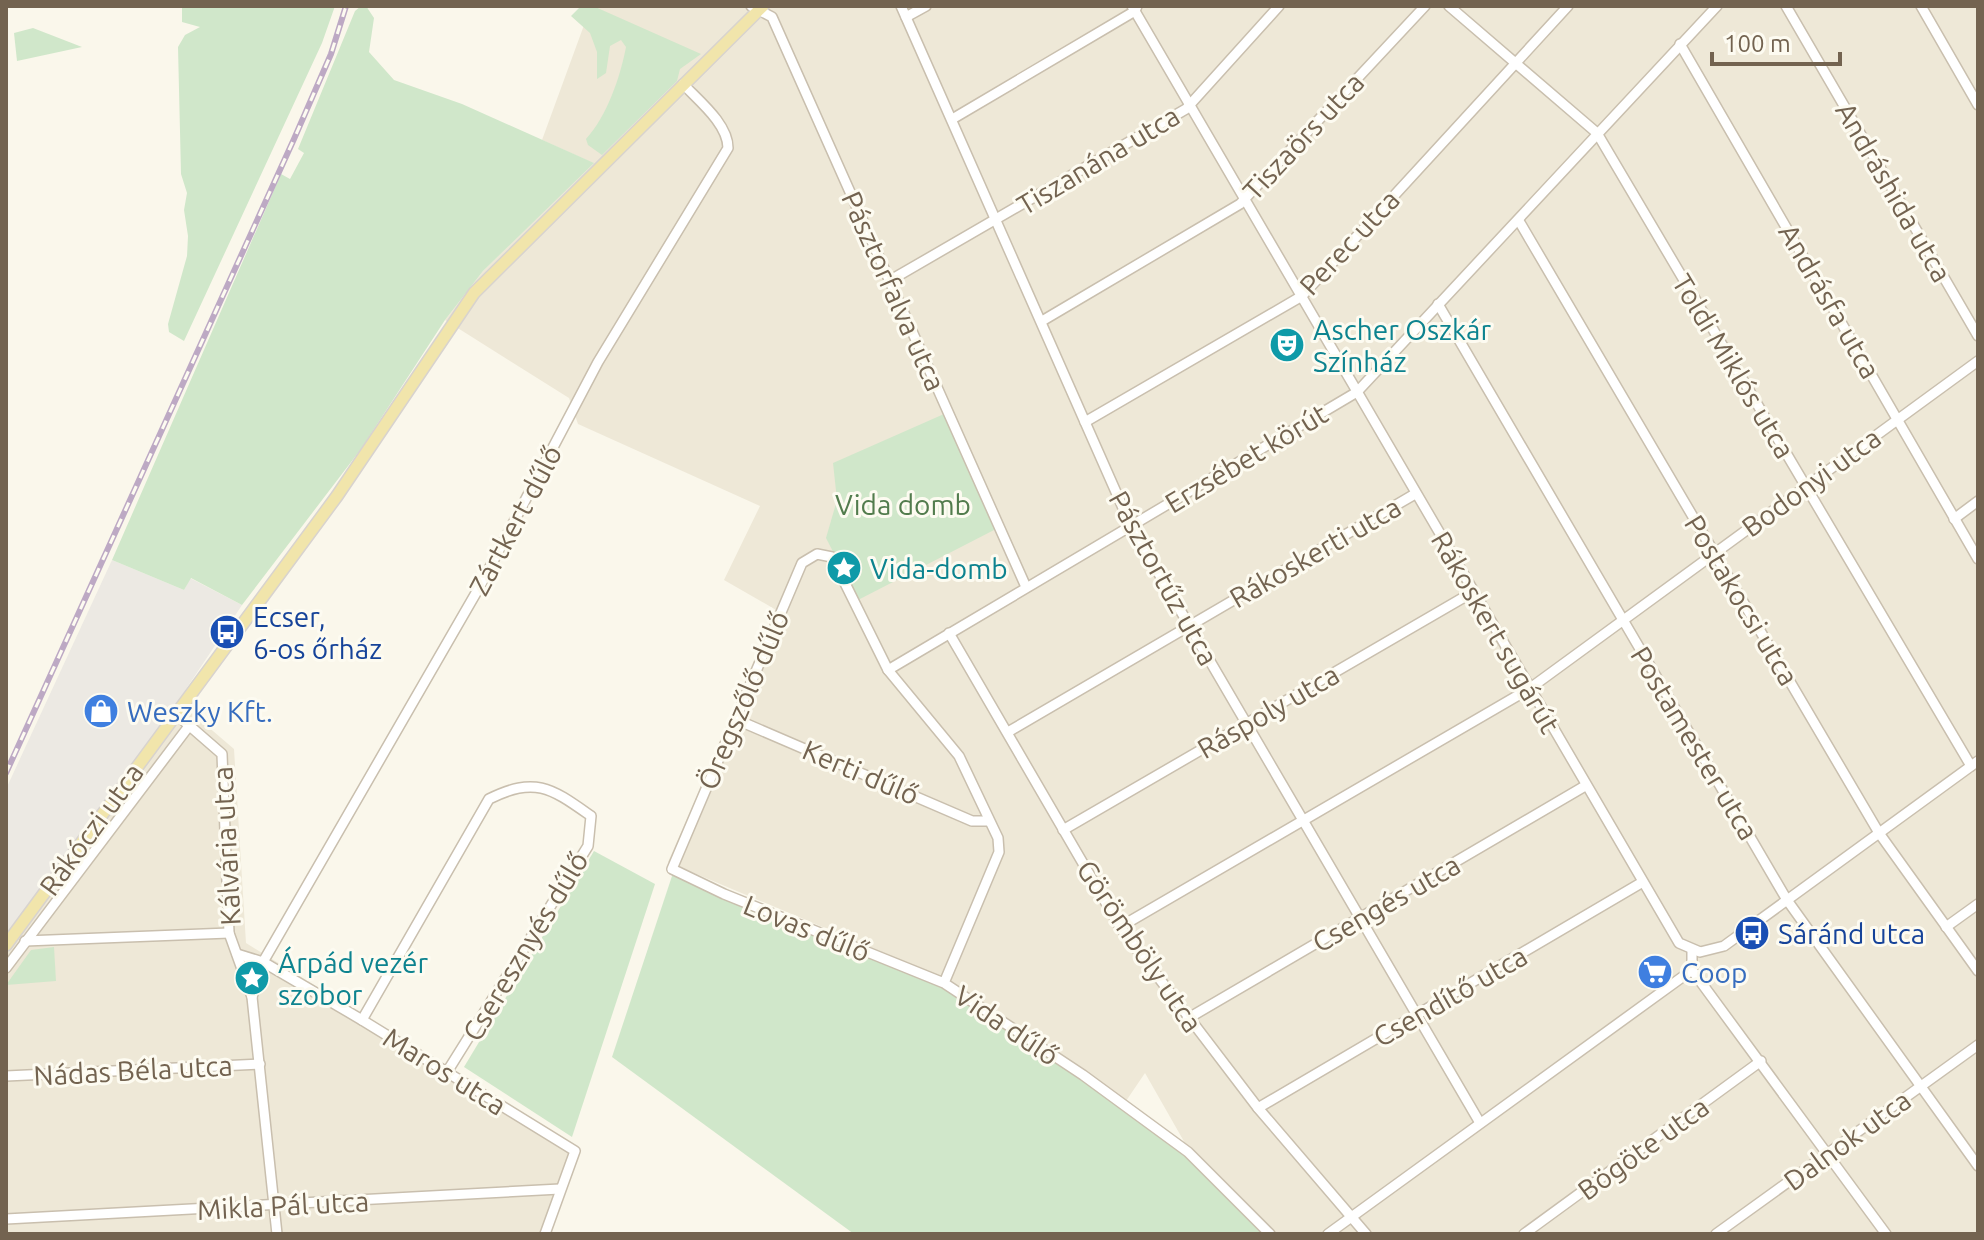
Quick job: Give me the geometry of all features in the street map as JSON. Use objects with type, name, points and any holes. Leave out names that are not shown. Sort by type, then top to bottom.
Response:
[{"type":"main road","name":"Rákóczi utca","points":[[6,945],[337,496],[474,293],[758,7]]},
{"type":"street","name":"Pásztortűz utca","points":[[901,6],[954,118],[995,220],[1131,526],[1480,1123]]},
{"type":"street","points":[[906,17],[926,6]]},
{"type":"street","name":"Tiszanána utca","points":[[889,281],[1189,105],[1279,6]]},
{"type":"street","name":"Tiszaörs utca","points":[[1042,321],[1244,199],[1425,6]]},
{"type":"street","name":"Toldi Miklós utca","points":[[1449,6],[1597,133],[1805,487],[1974,764]]},
{"type":"street","name":"Perec utca","points":[[1085,422],[1302,296],[1568,6]]},
{"type":"street","name":"Erzsébet körút","points":[[888,670],[1357,392],[1717,6]]},
{"type":"street","name":"Andráshida utca","points":[[1786,6],[1978,336]]},
{"type":"street","points":[[1921,6],[1978,105]]},
{"type":"street","name":"Pásztorfalva utca","points":[[758,7],[772,17],[1026,587]]},
{"type":"street","points":[[954,118],[1135,8]]},
{"type":"street","name":"Rákoskert sugárút","points":[[1135,8],[1641,883],[1674,938],[1692,950]]},
{"type":"street","name":"Andrásfa utca","points":[[1680,44],[1978,559]]},
{"type":"street","name":"Zártkert dűlő","points":[[263,962],[480,586],[598,362],[728,148],[728,138],[712,115],[683,84]]},
{"type":"street","name":"Postakocsi utca","points":[[1519,221],[1879,833],[1978,971]]},
{"type":"street","name":"Postamester utca","points":[[1438,304],[1787,900],[1978,1166]]},
{"type":"street","name":"Bodonyi utca","points":[[1120,927],[1529,689],[1978,361]]},
{"type":"street","name":"Rákoskerti utca","points":[[1008,732],[1415,494]]},
{"type":"street","points":[[1954,519],[1978,501]]},
{"type":"street","name":"Öregszőlő dűlő","points":[[672,869],[802,563],[817,554],[832,557]]},
{"type":"street","name":"Vida dűlő","points":[[832,557],[888,670],[959,756],[987,821],[998,838],[999,852],[944,983],[1083,1075],[1188,1152],[1270,1234]]},
{"type":"street","name":"Ráspoly utca","points":[[1063,830],[1473,592]]},
{"type":"street","name":"Görömböly utca","points":[[949,633],[1120,927],[1187,1019],[1258,1108],[1366,1234]]},
{"type":"street","name":"Kálvária utca","points":[[176,714],[222,754],[229,933],[252,997],[277,1234]]},
{"type":"street","name":"Kerti dűlő","points":[[735,719],[972,821],[987,821]]},
{"type":"street","points":[[6,968],[189,726]]},
{"type":"street","points":[[1886,1234],[1692,970],[1692,950],[1708,952],[1724,946],[1974,764]]},
{"type":"street","name":"Csengés utca","points":[[1187,1019],[1585,786]]},
{"type":"street","name":"Cseresznyés dűlő","points":[[362,1020],[489,799],[514,787],[552,789],[591,816],[588,846],[447,1072]]},
{"type":"street","name":"Lovas dűlő","points":[[672,869],[724,894],[944,983]]},
{"type":"street","name":"Csendítő utca","points":[[1258,1108],[1641,883]]},
{"type":"street","points":[[1946,927],[1978,904]]},
{"type":"street","points":[[14,933],[26,941],[229,933]]},
{"type":"street","name":"Maros utca","points":[[237,954],[263,962],[575,1151],[560,1189]]},
{"type":"street","points":[[252,997],[263,962]]},
{"type":"street","points":[[1328,1234],[1692,970]]},
{"type":"street","name":"Dalnok utca","points":[[1716,1234],[1978,1045]]},
{"type":"street","name":"Bögöte utca","points":[[1524,1234],[1761,1061]]},
{"type":"street","name":"Nádas Béla utca","points":[[6,1076],[260,1064]]},
{"type":"street","points":[[545,1234],[560,1189]]},
{"type":"street","name":"Mikla Pál utca","points":[[6,1219],[560,1189]]},
{"type":"shaded area","points":[[591,6],[1978,6],[1978,1234],[1275,1234],[1190,1152],[1145,1073],[1126,1101],[946,979],[668,862],[778,611],[724,580],[760,506],[578,424],[569,398],[445,320],[483,271],[593,163],[542,140]]},
{"type":"shaded area","points":[[112,560],[184,590],[190,578],[242,605],[178,701],[6,936],[6,789]]},
{"type":"shaded area","points":[[178,701],[234,749],[246,943],[579,1148],[546,1234],[6,1234],[6,937]]},
{"type":"green space","points":[[182,6],[335,6],[322,43],[184,341],[169,332],[168,324],[187,256],[188,236],[184,210],[187,193],[181,174],[178,47],[185,35],[200,27],[182,22]]},
{"type":"green space","points":[[366,6],[374,18],[369,52],[394,80],[462,104],[594,163],[483,271],[445,320],[361,449],[242,605],[191,578],[184,590],[112,560],[281,174],[290,179],[304,153],[298,149],[355,11]]},
{"type":"green space","points":[[581,6],[593,6],[701,54],[680,69],[677,81],[602,155],[588,145],[586,139],[612,96],[626,47],[621,40],[610,46],[606,73],[597,79],[597,52],[590,33],[571,16]]},
{"type":"green space","points":[[33,28],[82,47],[17,61],[14,33]]},
{"type":"green space","name":"Vida domb","points":[[944,414],[996,529],[858,600],[826,538],[837,500],[833,463]]},
{"type":"green space","points":[[594,851],[655,884],[572,1137],[464,1067]]},
{"type":"green space","points":[[673,873],[936,983],[1083,1075],[1186,1157],[1265,1234],[854,1234],[612,1057]]},
{"type":"green space","points":[[54,947],[56,981],[6,985],[31,950]]},
{"type":"railway","points":[[6,773],[294,139],[331,54],[346,6]]},
{"type":"place","name":"Ascher Oszkár Színház","points":[[1287,345]]},
{"type":"place","name":"Vida-domb","points":[[844,568]]},
{"type":"place","name":"Ecser, 6-os őrház","points":[[227,632]]},
{"type":"place","name":"Weszky Kft.","points":[[101,711]]},
{"type":"place","name":"Sáránd utca","points":[[1752,933]]},
{"type":"place","name":"Coop","points":[[1655,972]]},
{"type":"place","name":"Árpád vezér szobor","points":[[252,978]]}]
